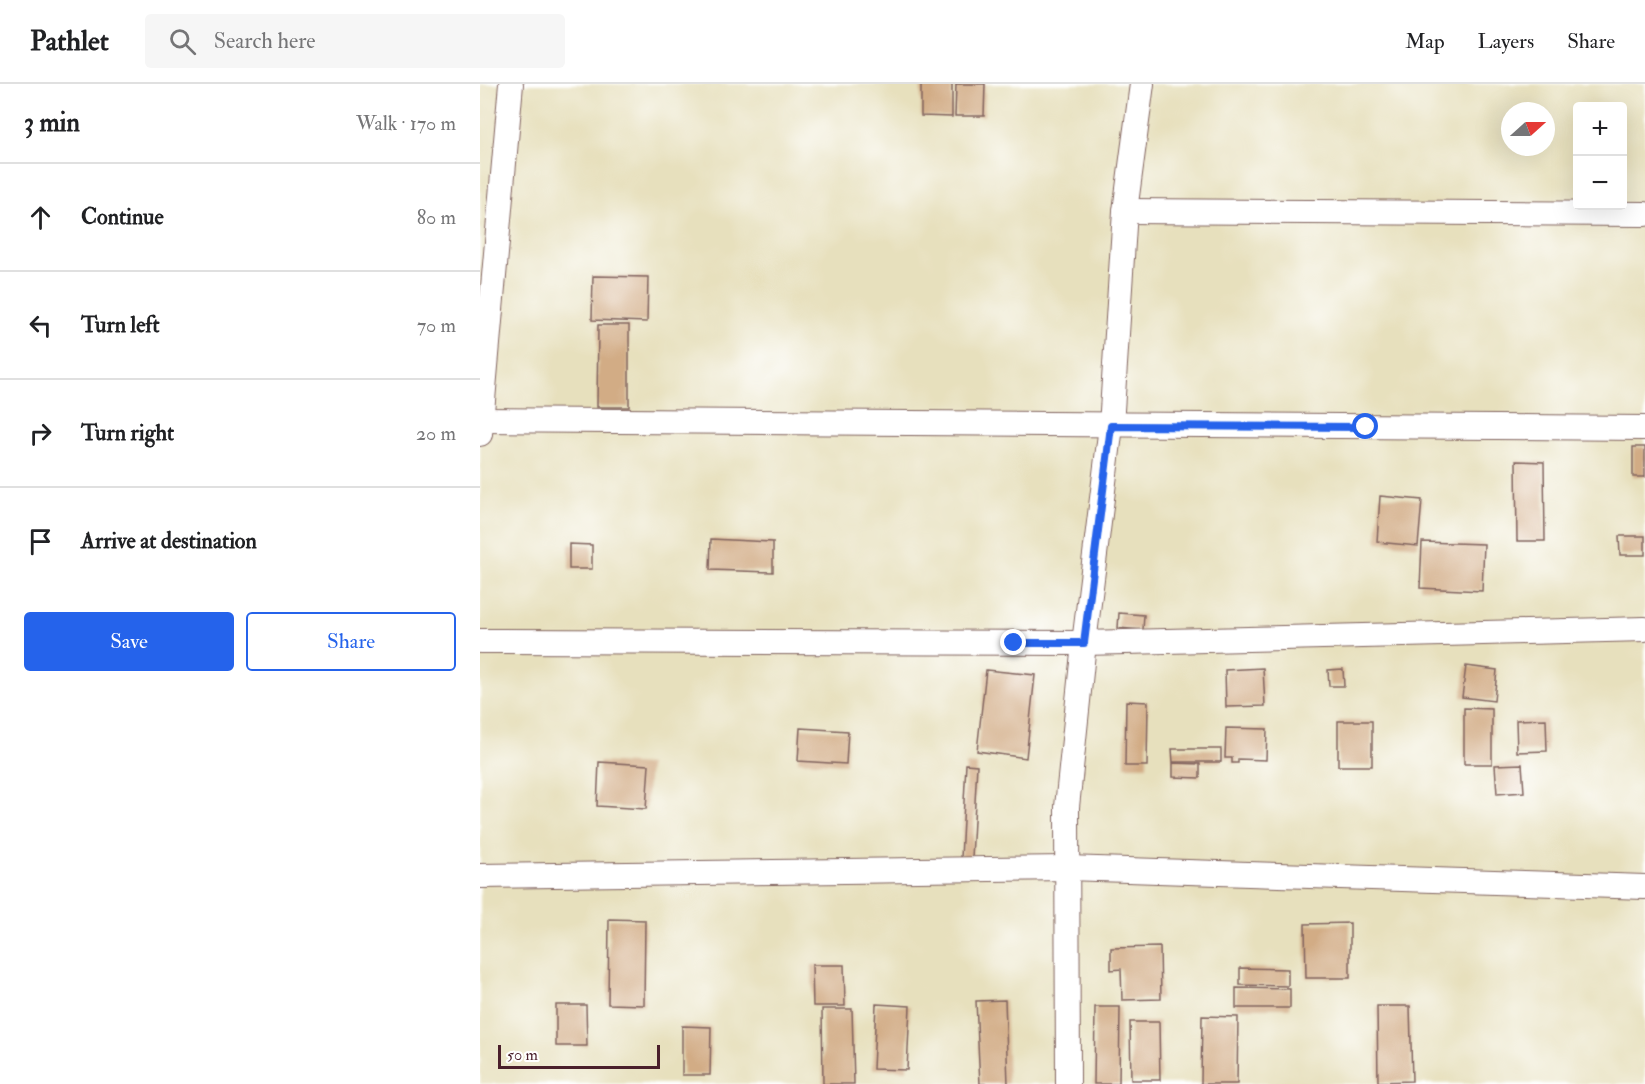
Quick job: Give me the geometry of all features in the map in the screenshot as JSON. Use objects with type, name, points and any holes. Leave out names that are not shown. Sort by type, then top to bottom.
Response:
[{"type":"street","points":[[511,84],[490,205],[480,425],[1645,428]]},
{"type":"street","points":[[1068,1084],[1066,807],[1111,426],[1125,211],[1142,84]]},
{"type":"street","points":[[1125,211],[1645,214]]},
{"type":"street","points":[[480,641],[1084,643],[1645,629]]},
{"type":"street","points":[[480,876],[1067,868],[1645,887]]},
{"type":"building","points":[[921,84],[952,84],[952,117],[921,116]]},
{"type":"building","points":[[956,84],[985,84],[984,116],[955,116]]},
{"type":"building","points":[[593,276],[648,277],[647,322],[592,320]]},
{"type":"building","points":[[598,325],[629,325],[629,407],[597,407]]},
{"type":"building","points":[[1633,447],[1645,447],[1645,477],[1633,477]]},
{"type":"building","points":[[1516,461],[1544,462],[1545,541],[1517,541]]},
{"type":"building","points":[[1380,496],[1422,500],[1418,546],[1377,542]]},
{"type":"building","points":[[1619,536],[1645,536],[1645,555],[1620,555]]},
{"type":"building","points":[[711,539],[773,542],[773,572],[710,570]]},
{"type":"building","points":[[1422,542],[1484,544],[1482,591],[1420,588]]},
{"type":"building","points":[[569,544],[592,545],[592,569],[569,569]]},
{"type":"building","points":[[1119,613],[1144,615],[1143,630],[1118,628]]},
{"type":"building","points":[[1466,666],[1497,670],[1494,701],[1462,697]]},
{"type":"building","points":[[1263,668],[1265,706],[1226,707],[1225,670]]},
{"type":"building","points":[[1343,669],[1344,686],[1329,686],[1328,670]]},
{"type":"building","points":[[986,670],[1035,675],[1026,758],[977,751]]},
{"type":"building","points":[[1126,701],[1148,702],[1147,766],[1125,766]]},
{"type":"building","points":[[1464,708],[1492,709],[1492,764],[1464,764]]},
{"type":"building","points":[[1546,719],[1547,751],[1517,752],[1516,720]]},
{"type":"building","points":[[1338,721],[1372,721],[1372,766],[1338,766]]},
{"type":"building","points":[[800,728],[848,731],[846,764],[798,761]]},
{"type":"building","points":[[1226,728],[1267,729],[1266,760],[1238,759],[1238,763],[1232,763],[1232,758],[1225,758]]},
{"type":"building","points":[[1172,749],[1221,749],[1221,762],[1173,762]]},
{"type":"building","points":[[599,762],[649,765],[646,809],[597,806]]},
{"type":"building","points":[[1173,763],[1200,764],[1200,778],[1173,777]]},
{"type":"building","points":[[966,764],[977,765],[972,858],[961,858]]},
{"type":"building","points":[[1522,764],[1524,792],[1497,794],[1495,765]]},
{"type":"building","points":[[609,919],[645,920],[644,1005],[608,1004]]},
{"type":"building","points":[[1350,923],[1350,978],[1306,978],[1305,924]]},
{"type":"building","points":[[1160,947],[1161,999],[1122,1000],[1121,969],[1111,970],[1111,948]]},
{"type":"building","points":[[812,965],[844,965],[845,1006],[813,1006]]},
{"type":"building","points":[[1240,968],[1288,969],[1288,986],[1240,985]]},
{"type":"building","points":[[1236,988],[1290,989],[1290,1008],[1236,1008]]},
{"type":"building","points":[[1005,1000],[1008,1084],[980,1084],[976,1001]]},
{"type":"building","points":[[876,1004],[910,1006],[907,1070],[873,1069]]},
{"type":"building","points":[[556,1005],[586,1005],[587,1046],[556,1046]]},
{"type":"building","points":[[1377,1006],[1410,1006],[1412,1081],[1378,1082]]},
{"type":"building","points":[[1095,1007],[1120,1007],[1119,1084],[1094,1084]]},
{"type":"building","points":[[822,1009],[852,1009],[854,1084],[823,1084]]},
{"type":"building","points":[[1202,1016],[1238,1017],[1237,1084],[1201,1084]]},
{"type":"building","points":[[1130,1022],[1159,1022],[1160,1080],[1131,1080]]},
{"type":"building","points":[[682,1026],[711,1027],[710,1075],[682,1075]]},
{"type":"route","points":[[1014,643],[1084,643],[1111,426],[1366,427]]}]
